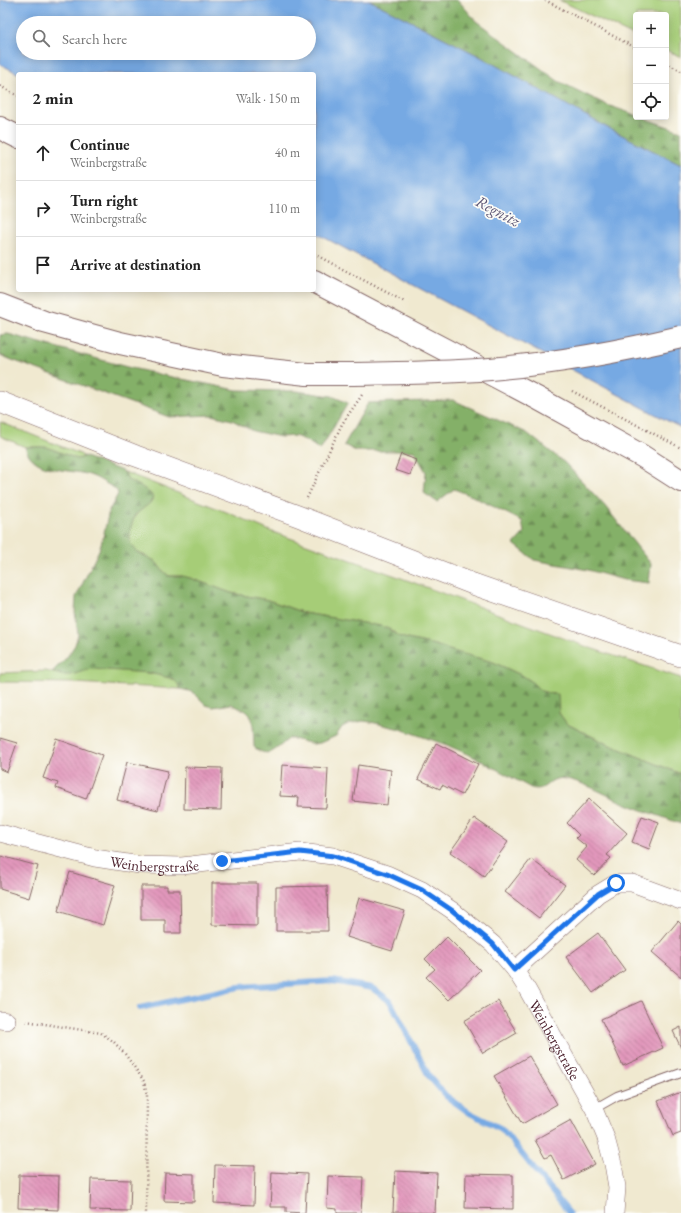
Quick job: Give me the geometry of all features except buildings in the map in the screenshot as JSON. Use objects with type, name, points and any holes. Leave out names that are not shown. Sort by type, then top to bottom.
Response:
[{"type":"main road","points":[[0,128],[16,136]]},
{"type":"main road","points":[[316,282],[537,398],[642,456],[681,481]]},
{"type":"main road","points":[[0,305],[44,322],[120,344],[222,365],[307,374],[432,372],[500,368],[567,360],[635,348],[681,337]]},
{"type":"street","points":[[0,402],[136,456],[298,516],[487,589],[681,656]]},
{"type":"street","name":"Weinbergstraße","points":[[0,833],[95,858],[140,865],[182,866],[300,852],[334,856],[387,874],[422,890],[453,911],[493,944],[527,989],[594,1109],[606,1138],[613,1164],[616,1187],[615,1213]]},
{"type":"street","points":[[514,970],[598,894],[616,883],[632,883],[681,901]]},
{"type":"lane","points":[[594,1109],[617,1096],[681,1073]]},
{"type":"path","points":[[545,0],[633,46]]},
{"type":"path","points":[[669,65],[681,71]]},
{"type":"path","points":[[0,86],[16,95]]},
{"type":"path","points":[[298,516],[342,424],[364,393]]},
{"type":"path","points":[[3,1020],[25,1021],[101,1033],[113,1041],[125,1054],[144,1081],[147,1095],[146,1213]]},
{"type":"green space","points":[[369,0],[458,0],[476,21],[558,81],[607,105],[633,114],[633,120],[649,120],[681,131],[681,165],[606,127],[479,56]]},
{"type":"green space","points":[[559,0],[681,0],[681,57],[669,51],[669,12],[633,12],[633,36]]},
{"type":"green space","points":[[8,334],[127,367],[172,377],[237,390],[297,391],[332,396],[348,403],[320,450],[307,441],[295,436],[281,437],[253,431],[232,420],[211,415],[169,417],[12,360],[0,355],[0,335]]},
{"type":"green space","points":[[453,400],[527,433],[565,463],[604,505],[651,564],[649,583],[624,580],[588,570],[534,560],[514,544],[524,533],[522,521],[472,496],[454,489],[437,502],[424,493],[426,472],[414,451],[356,451],[344,445],[368,403]]},
{"type":"green space","points":[[0,422],[83,456],[82,458],[77,459],[51,449],[42,447],[25,447],[0,436]]},
{"type":"green space","points":[[25,447],[47,447],[77,459],[82,458],[83,456],[122,471],[125,473],[128,480],[142,487],[151,494],[153,498],[150,503],[135,515],[130,530],[130,543],[137,552],[155,561],[169,576],[182,576],[190,578],[231,593],[268,600],[304,613],[381,626],[407,639],[435,645],[493,662],[523,676],[531,681],[541,691],[558,694],[559,713],[567,724],[605,743],[681,774],[681,824],[635,808],[591,787],[567,779],[555,779],[541,788],[531,788],[476,758],[447,745],[400,729],[371,722],[363,721],[348,724],[342,727],[336,736],[320,743],[313,744],[290,738],[274,751],[265,753],[254,747],[253,723],[250,715],[246,711],[231,704],[213,707],[206,705],[195,694],[180,689],[178,684],[173,679],[150,673],[92,669],[71,675],[61,675],[52,672],[67,657],[75,645],[78,634],[75,612],[76,597],[99,550],[109,511],[118,494],[117,490],[114,488],[91,476],[48,468],[41,465],[34,461]]},
{"type":"green space","points":[[122,471],[229,513],[270,531],[590,648],[681,678],[681,774],[605,743],[567,724],[559,713],[555,693],[552,694],[541,691],[531,681],[523,676],[493,662],[435,645],[407,639],[399,636],[393,631],[372,625],[304,613],[268,600],[231,593],[190,578],[182,576],[169,576],[155,561],[137,552],[130,543],[129,535],[132,521],[138,512],[147,505],[148,492],[127,480],[125,473]]},
{"type":"green space","points":[[88,669],[118,670],[167,677],[178,683],[180,689],[74,683],[0,682],[0,673],[46,671],[61,675],[76,674]]},
{"type":"water","name":"Regnitz","points":[[0,0],[369,0],[479,56],[606,127],[681,165],[681,428],[316,233],[316,72],[16,72],[0,64]]},
{"type":"waterway","points":[[140,1008],[239,987],[333,981],[372,988],[390,1001],[429,1076],[446,1096],[470,1113],[502,1129],[569,1213]]},
{"type":"route","points":[[222,861],[300,852],[334,856],[387,874],[422,890],[453,911],[493,944],[514,970],[598,894],[616,883]]}]
